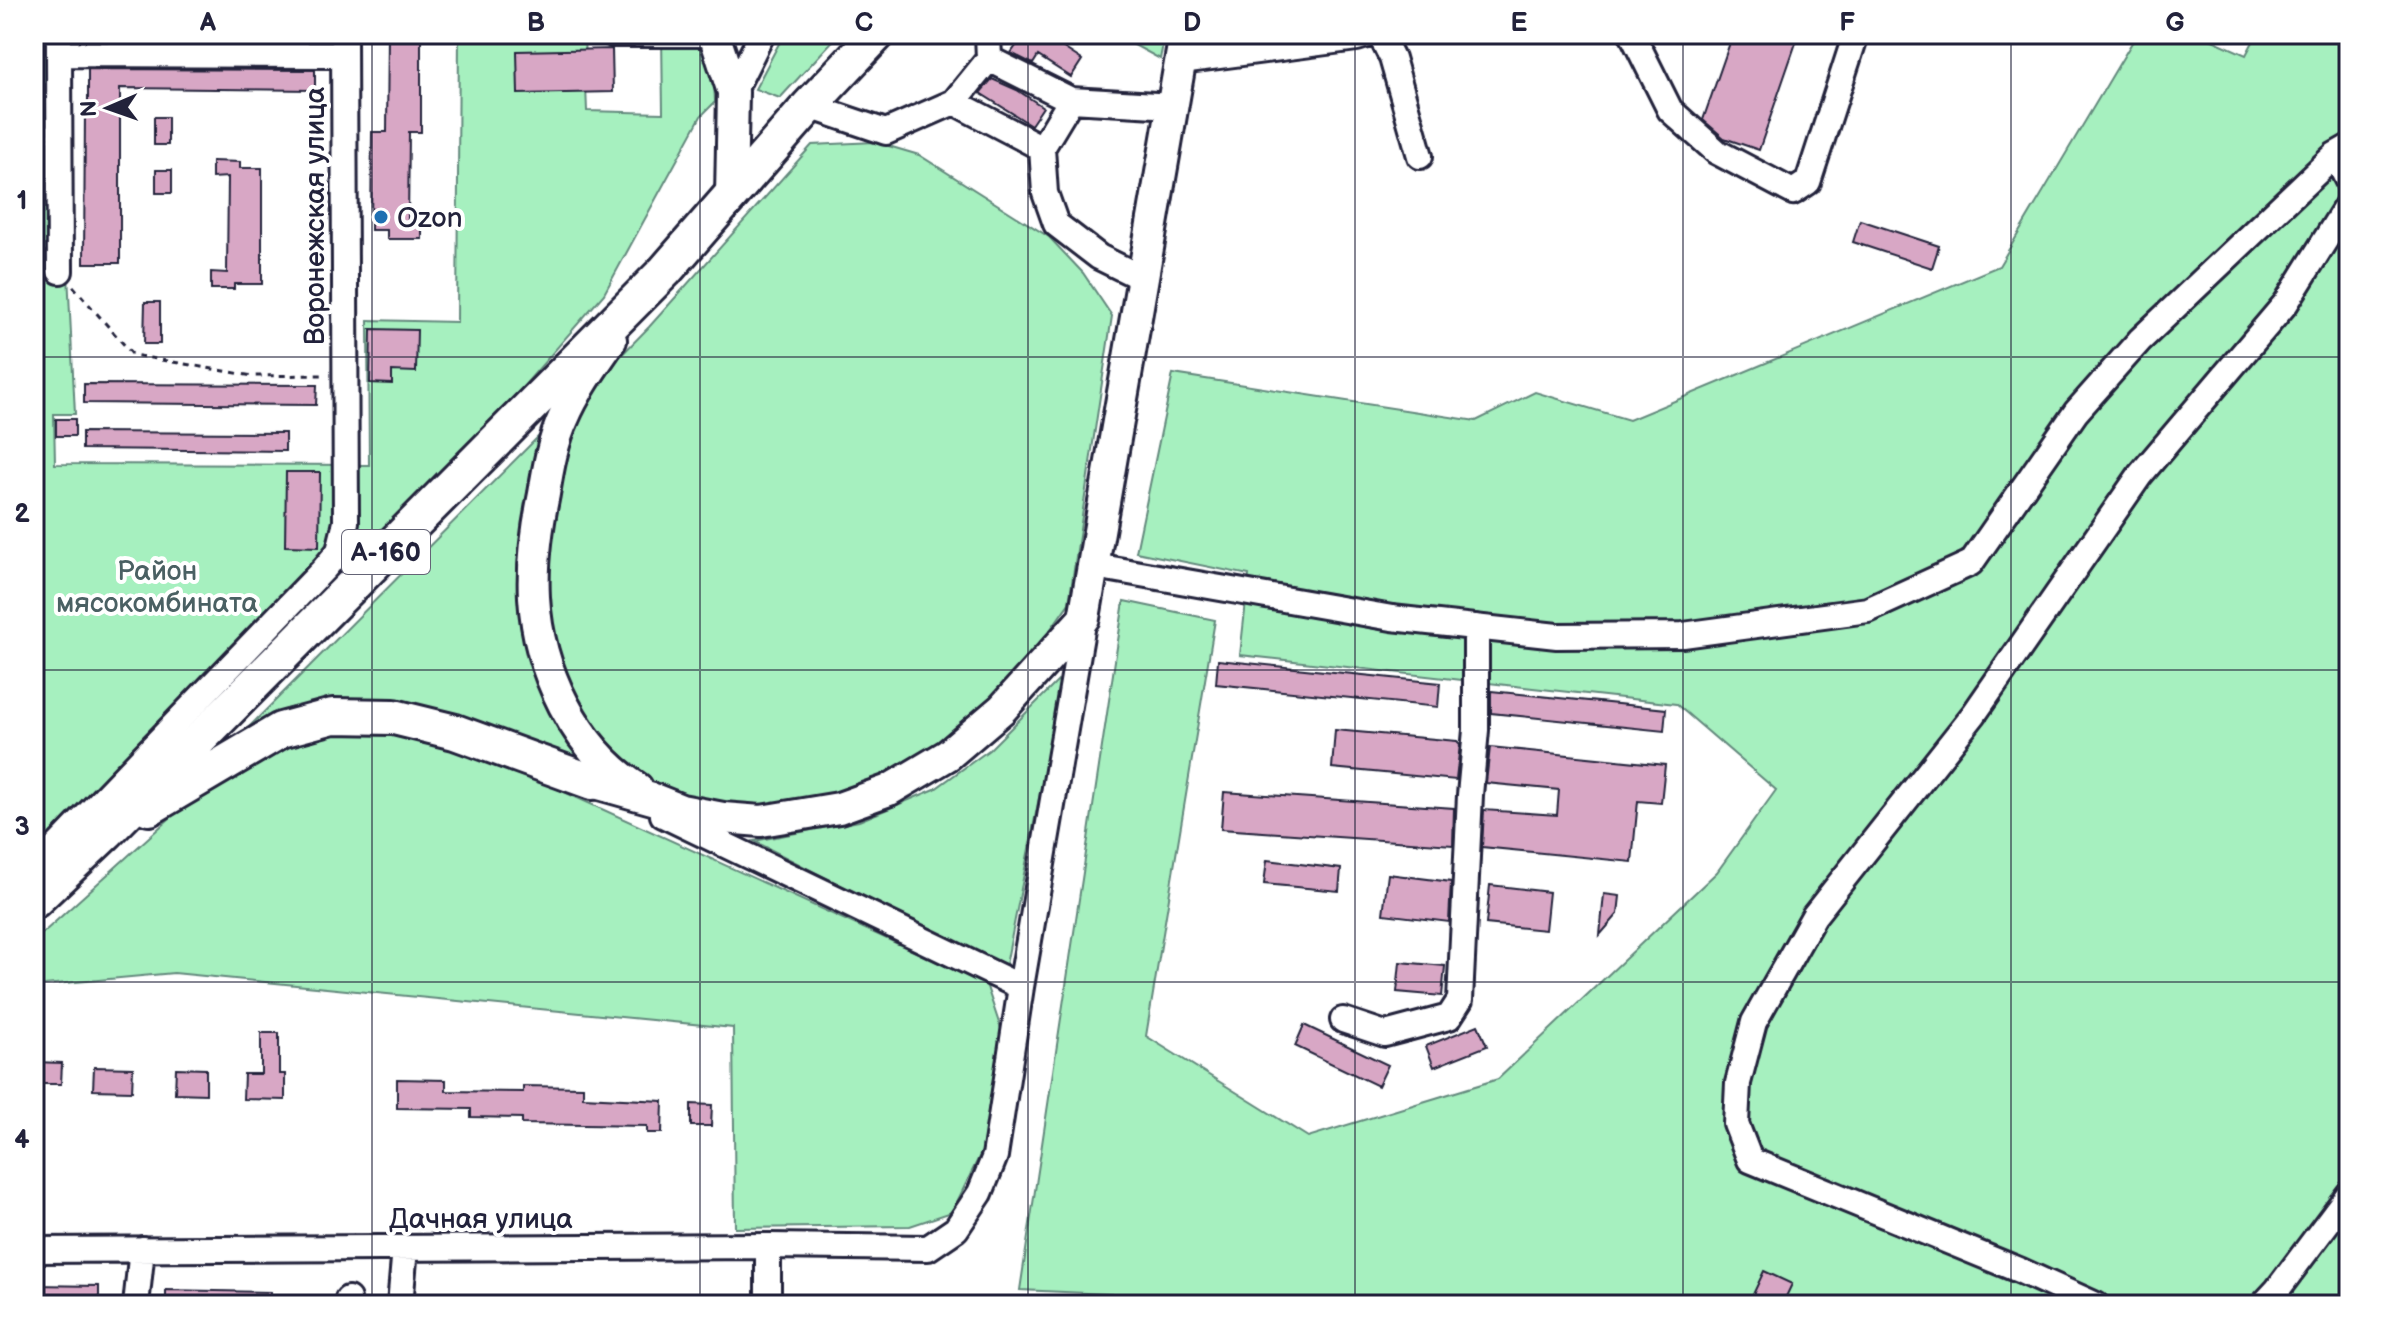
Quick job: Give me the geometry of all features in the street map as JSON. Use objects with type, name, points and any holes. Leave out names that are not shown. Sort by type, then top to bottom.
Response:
[{"type":"highway","name":"А-160","points":[[34,901],[107,832],[665,271],[809,106],[877,34]]},
{"type":"highway","points":[[107,832],[281,730],[333,716],[394,717],[455,732],[592,782]]},
{"type":"main road","points":[[714,34],[733,92],[731,196]]},
{"type":"main road","points":[[592,782],[723,818],[761,821],[839,808],[889,790],[948,755],[1002,709],[1084,618],[1173,106],[1192,51]]},
{"type":"main road","points":[[665,271],[583,380],[562,420],[540,513],[534,597],[538,628],[556,691],[587,745],[604,764],[668,805]]},
{"type":"street","points":[[613,34],[714,34]]},
{"type":"street","points":[[733,92],[762,34]]},
{"type":"street","points":[[809,106],[886,132],[954,102],[989,59],[988,34]]},
{"type":"street","points":[[1192,51],[1219,34]]},
{"type":"street","points":[[1192,51],[1357,38],[1370,34]]},
{"type":"street","points":[[1380,34],[1392,58],[1420,156]]},
{"type":"street","points":[[1632,34],[1670,110],[1717,152],[1793,192],[1808,182],[1856,34]]},
{"type":"street","points":[[60,271],[59,44],[344,44]]},
{"type":"street","name":"Воронежская улица","points":[[34,870],[339,551],[346,522],[344,44]]},
{"type":"street","points":[[989,59],[1071,100],[1173,106]]},
{"type":"street","points":[[1071,100],[1042,148],[1045,193],[1056,224],[1099,257],[1144,279]]},
{"type":"street","points":[[954,102],[1042,148]]},
{"type":"street","points":[[2342,151],[2349,183]]},
{"type":"street","points":[[1095,566],[1392,618],[1557,636],[1683,635],[1868,610],[1971,563],[2076,412],[2140,340],[2342,151]]},
{"type":"street","points":[[2096,1305],[1750,1160],[1736,1124],[1738,1083],[1754,1022],[1814,916],[1974,714],[2140,475],[2286,303],[2349,202]]},
{"type":"street","points":[[592,782],[741,850],[1021,987],[1084,618]]},
{"type":"street","points":[[1343,1020],[1385,1034],[1449,1017],[1460,1000],[1476,730],[1476,627]]},
{"type":"street","points":[[668,805],[741,850]]},
{"type":"street","name":"Дачная улица","points":[[34,1250],[928,1248],[956,1229],[980,1193],[995,1156],[1021,987]]},
{"type":"street","points":[[2263,1305],[2349,1194]]},
{"type":"street","points":[[768,1246],[768,1305]]},
{"type":"street","points":[[400,1305],[405,1248]]},
{"type":"street","points":[[136,1305],[142,1249]]},
{"type":"path","points":[[60,271],[133,355],[253,376],[344,387]]},
{"type":"green space","name":"Район мясокомбината","points":[[34,34],[56,34],[75,414],[54,414],[55,464],[369,465],[368,320],[457,322],[459,34],[584,36],[587,111],[663,113],[662,34],[704,34],[713,61],[715,102],[701,116],[604,294],[453,467],[34,874]]},
{"type":"green space","points":[[784,34],[839,34],[780,98],[755,89]]},
{"type":"green space","points":[[1114,34],[1165,34],[1160,59]]},
{"type":"green space","points":[[2137,34],[2199,34],[2246,55],[2257,34],[2349,34],[2349,1305],[1308,1305],[1020,1290],[1124,601],[1215,620],[1146,1036],[1308,1137],[1498,1079],[1717,872],[1776,790],[1676,704],[1240,655],[1249,575],[1136,552],[1173,374],[1476,421],[1535,392],[1629,420],[1999,266]]},
{"type":"green space","points":[[875,142],[919,155],[1049,237],[1083,273],[1112,316],[1069,603],[1022,670],[976,715],[926,757],[877,782],[833,798],[742,810],[700,802],[669,791],[618,763],[590,730],[557,651],[549,606],[549,543],[557,490],[573,428],[597,380],[649,327],[812,145]]},
{"type":"green space","points":[[545,430],[545,692],[582,767],[428,711],[375,700],[327,706],[251,725]]},
{"type":"green space","points":[[1063,676],[1005,970],[754,841],[859,821],[935,789],[989,750]]},
{"type":"green space","points":[[359,725],[436,740],[549,785],[986,984],[1001,1029],[982,1151],[952,1212],[910,1226],[735,1228],[733,1028],[174,973],[34,986],[34,941],[191,799],[289,743]]},
{"type":"building","points":[[256,34],[315,34],[315,40],[256,40]]},
{"type":"building","points":[[388,34],[421,34],[421,132],[409,132],[408,222],[422,222],[422,239],[387,239],[387,230],[371,230],[372,132],[387,132]]},
{"type":"building","points":[[1003,34],[1042,34],[1082,60],[1071,77],[1038,56],[1033,64],[1011,53],[1018,43]]},
{"type":"building","points":[[1733,34],[1799,34],[1759,150],[1724,138],[1703,120]]},
{"type":"building","points":[[612,49],[613,92],[518,94],[517,51]]},
{"type":"building","points":[[88,69],[315,70],[315,90],[120,88],[120,263],[84,263]]},
{"type":"building","points":[[992,79],[1043,107],[1031,125],[980,93]]},
{"type":"building","points":[[154,117],[168,117],[168,145],[154,145]]},
{"type":"building","points":[[212,161],[240,162],[240,168],[262,168],[262,284],[234,284],[234,289],[211,289],[211,272],[227,273],[228,177],[212,178]]},
{"type":"building","points":[[156,170],[172,170],[172,193],[156,193]]},
{"type":"building","points":[[1860,220],[1939,246],[1932,268],[1853,242]]},
{"type":"building","points":[[145,302],[160,302],[160,344],[144,344]]},
{"type":"building","points":[[371,329],[417,330],[416,372],[392,371],[392,384],[370,383]]},
{"type":"building","points":[[84,384],[317,385],[316,405],[84,403]]},
{"type":"building","points":[[56,419],[75,419],[75,436],[56,436]]},
{"type":"building","points":[[82,432],[285,433],[285,451],[82,449]]},
{"type":"building","points":[[286,472],[320,472],[319,547],[285,546]]},
{"type":"building","points":[[1218,660],[1440,683],[1438,707],[1216,684]]},
{"type":"building","points":[[1491,691],[1666,709],[1664,731],[1491,713]]},
{"type":"building","points":[[1335,730],[1457,741],[1460,744],[1456,780],[1332,768]]},
{"type":"building","points":[[1490,747],[1665,765],[1661,803],[1638,801],[1632,862],[1482,847],[1484,810],[1557,815],[1559,790],[1486,783]]},
{"type":"building","points":[[1224,792],[1454,808],[1453,845],[1221,829]]},
{"type":"building","points":[[1267,860],[1341,869],[1339,891],[1264,884]]},
{"type":"building","points":[[1388,874],[1451,882],[1449,922],[1383,914]]},
{"type":"building","points":[[1490,885],[1549,892],[1545,930],[1486,924]]},
{"type":"building","points":[[1604,894],[1620,896],[1618,914],[1600,935]]},
{"type":"building","points":[[1400,962],[1445,966],[1442,996],[1397,992]]},
{"type":"building","points":[[1304,1025],[1388,1065],[1378,1086],[1295,1046]]},
{"type":"building","points":[[1478,1025],[1487,1046],[1434,1067],[1426,1046]]},
{"type":"building","points":[[261,1033],[279,1033],[279,1074],[285,1074],[285,1100],[243,1099],[244,1074],[261,1074]]},
{"type":"building","points":[[34,1062],[62,1063],[61,1084],[34,1084]]},
{"type":"building","points":[[94,1067],[133,1068],[132,1091],[93,1090]]},
{"type":"building","points":[[176,1068],[206,1069],[206,1094],[175,1093]]},
{"type":"building","points":[[397,1079],[446,1080],[446,1091],[523,1092],[523,1086],[583,1087],[583,1097],[663,1101],[662,1133],[647,1133],[647,1126],[522,1124],[522,1118],[471,1117],[471,1109],[397,1108]]},
{"type":"building","points":[[691,1104],[712,1105],[711,1126],[691,1126]]},
{"type":"building","points":[[1764,1271],[1792,1284],[1782,1305],[1748,1305]]},
{"type":"building","points":[[34,1285],[99,1286],[99,1305],[34,1305]]},
{"type":"building","points":[[166,1290],[270,1292],[270,1305],[166,1305]]},
{"type":"place","name":"Ozon","points":[[381,217]]}]
